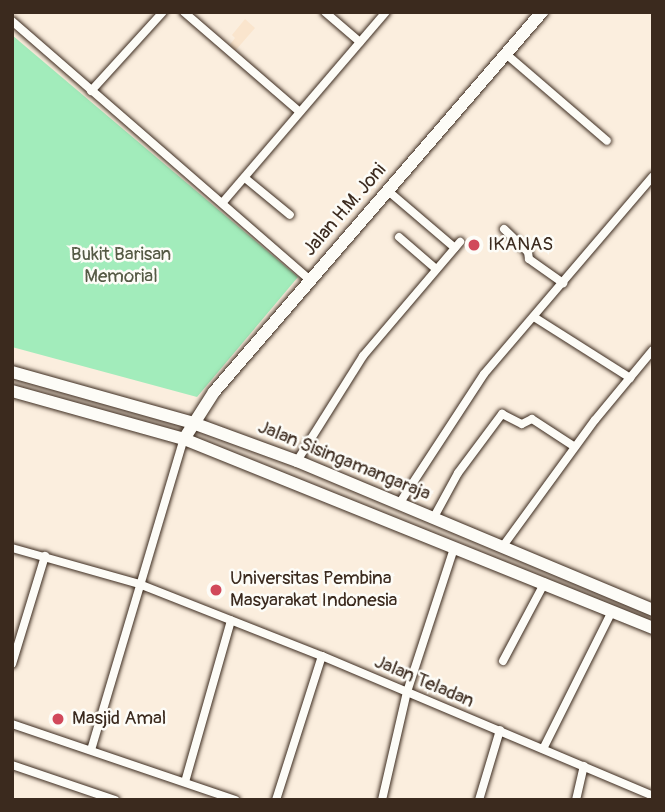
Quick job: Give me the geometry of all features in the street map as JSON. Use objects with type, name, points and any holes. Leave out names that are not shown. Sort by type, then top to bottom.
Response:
[{"type":"main road","name":"Jalan H.M. Joni","points":[[184,439],[214,392],[542,12]]},
{"type":"main road","name":"Jalan Sisingamangaraja","points":[[12,372],[193,423],[297,461],[653,610]]},
{"type":"main road","name":"Jalan Sisingamangaraja","points":[[12,391],[184,439],[545,582],[653,628]]},
{"type":"street","points":[[91,91],[163,12]]},
{"type":"street","points":[[184,12],[300,112]]},
{"type":"street","points":[[325,12],[360,42]]},
{"type":"street","points":[[223,202],[386,12]]},
{"type":"street","points":[[12,21],[310,280]]},
{"type":"street","points":[[506,54],[607,141]]},
{"type":"street","points":[[399,504],[476,384],[653,176]]},
{"type":"street","points":[[245,178],[290,215]]},
{"type":"street","points":[[297,461],[363,356],[458,245],[387,190]]},
{"type":"street","points":[[504,229],[528,252],[530,259],[563,283]]},
{"type":"street","points":[[399,237],[436,270]]},
{"type":"street","points":[[534,317],[630,378]]},
{"type":"street","points":[[503,546],[575,447],[630,378],[649,362],[653,350]]},
{"type":"street","points":[[434,517],[458,473],[502,414],[523,424],[532,419],[575,447]]},
{"type":"street","points":[[91,750],[184,439]]},
{"type":"street","name":"Jalan Teladan","points":[[12,548],[139,584],[322,656],[653,796]]},
{"type":"street","points":[[382,800],[407,692],[454,548]]},
{"type":"street","points":[[12,664],[45,556]]},
{"type":"street","points":[[503,661],[545,582]]},
{"type":"street","points":[[543,749],[612,611]]},
{"type":"street","points":[[185,782],[231,620]]},
{"type":"street","points":[[276,800],[322,656]]},
{"type":"street","points":[[12,724],[235,800]]},
{"type":"street","points":[[479,800],[499,730]]},
{"type":"street","points":[[12,765],[115,800]]},
{"type":"street","points":[[576,800],[584,766]]},
{"type":"shaded area","points":[[245,19],[255,28],[235,51],[229,46],[235,38],[232,35]]},
{"type":"green space","name":"Bukit Barisan Memorial","points":[[12,35],[298,277],[197,397],[12,347]]},
{"type":"place","name":"IKANAS","points":[[474,245]]},
{"type":"place","name":"Universitas Pembina Masyarakat Indonesia","points":[[216,590]]},
{"type":"place","name":"Masjid Amal","points":[[58,719]]}]
